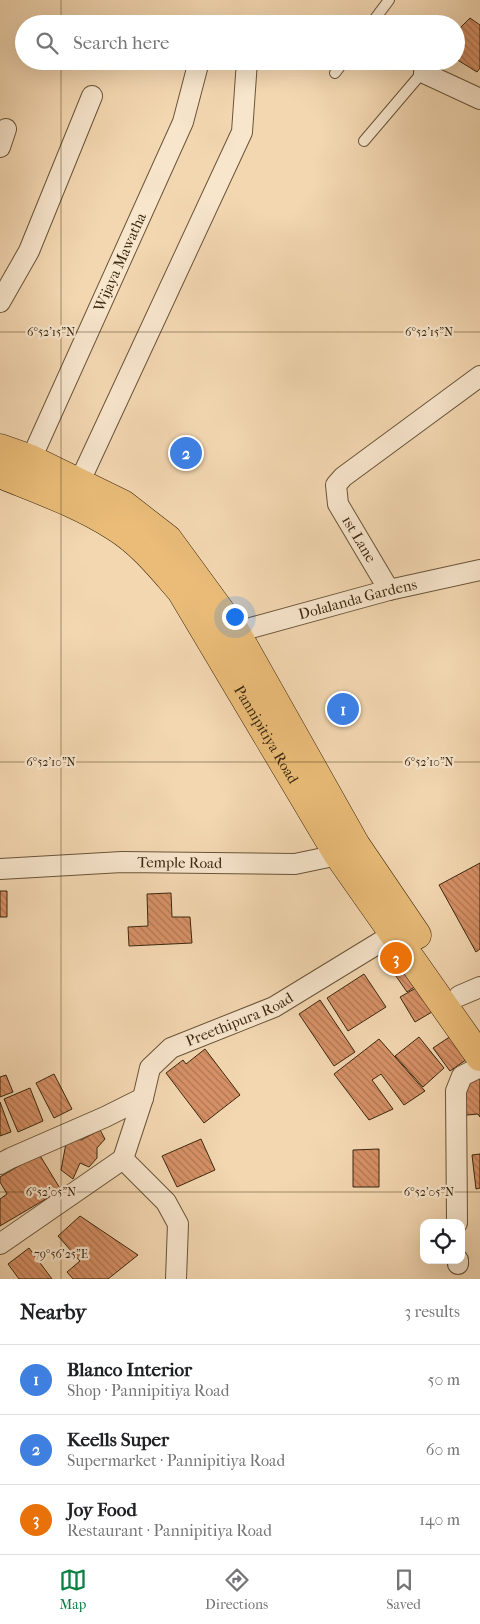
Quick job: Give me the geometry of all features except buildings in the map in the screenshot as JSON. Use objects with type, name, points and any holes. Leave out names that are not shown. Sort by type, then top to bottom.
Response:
[{"type":"main road","name":"Pannipitiya Road","points":[[0,448],[31,459],[123,504],[168,539],[236,632],[347,850]]},
{"type":"main road","name":"Pannipitiya Road","points":[[0,474],[70,503],[116,527],[150,556],[181,591],[347,850],[402,929],[480,1057]]},
{"type":"main road","name":"Pannipitiya Road","points":[[402,929],[469,992],[480,1027]]},
{"type":"street","name":"Wijaya Mawatha","points":[[31,459],[183,122],[197,70]]},
{"type":"street","points":[[79,482],[242,132],[246,70]]},
{"type":"street","points":[[424,73],[480,99]]},
{"type":"street","points":[[0,302],[29,251],[92,96]]},
{"type":"street","name":"1st Lane","points":[[389,590],[338,504],[336,485],[343,477],[480,376]]},
{"type":"street","name":"Dolalanda Gardens","points":[[236,632],[389,590],[480,570]]},
{"type":"street","name":"Temple Road","points":[[0,869],[122,862],[295,864],[347,850]]},
{"type":"street","name":"Preethipura Road","points":[[123,1159],[143,1098],[150,1068],[171,1048],[274,1007],[402,929]]},
{"type":"street","points":[[457,1219],[456,1091],[462,1076],[480,1067]]},
{"type":"street","points":[[0,1164],[143,1098]]},
{"type":"street","points":[[0,1244],[123,1159],[166,1202],[178,1224],[176,1279]]},
{"type":"lane","points":[[378,15],[389,0]]},
{"type":"lane","points":[[364,141],[421,74],[424,73]]},
{"type":"place","name":"Keells Super","points":[[186,453]]},
{"type":"place","name":"Blanco Interior","points":[[343,709]]},
{"type":"place","name":"Joy Food","points":[[396,958]]}]
